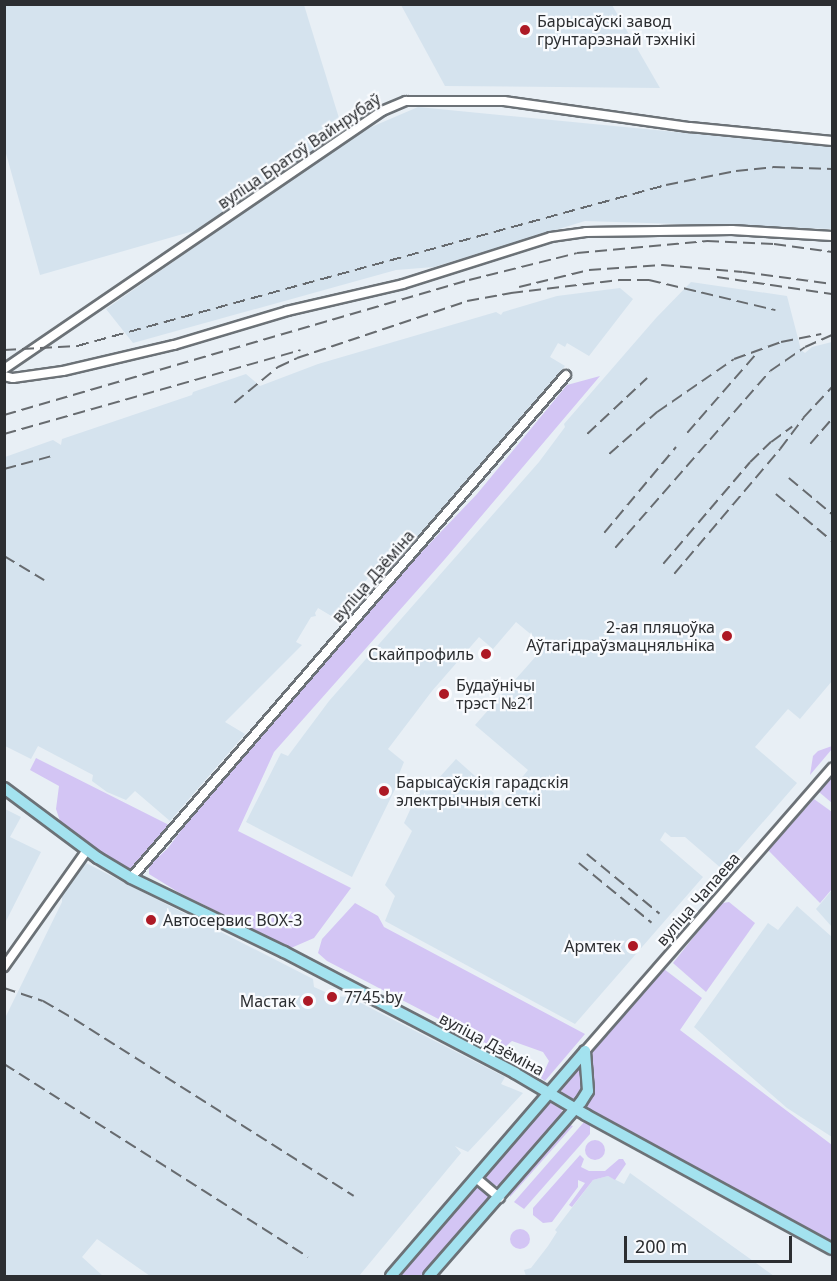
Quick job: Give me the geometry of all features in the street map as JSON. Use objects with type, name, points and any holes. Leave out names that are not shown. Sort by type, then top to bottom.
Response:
[{"type":"main road","name":"вуліца Дзёміна","points":[[4,788],[87,850],[131,878],[323,972],[549,1092],[575,1109],[832,1249]]},
{"type":"main road","name":"вуліца Чапаева","points":[[391,1276],[585,1051]]},
{"type":"main road","points":[[429,1276],[500,1198],[588,1091],[585,1051]]},
{"type":"street","name":"вуліца Братоў Вайнрубаў","points":[[4,369],[382,111],[406,101],[504,101],[690,127],[832,141]]},
{"type":"street","points":[[4,376],[13,378],[63,371],[174,345],[287,311],[404,284],[551,237],[586,232],[732,230],[832,236]]},
{"type":"street","name":"вуліца Дзёміна","points":[[131,878],[566,375]]},
{"type":"street","name":"вуліца Чапаева","points":[[585,1051],[832,768]]},
{"type":"street","points":[[4,967],[87,850]]},
{"type":"street","points":[[476,1178],[500,1198]]},
{"type":"shaded area","points":[[4,5],[304,5],[343,131],[197,230],[40,275],[5,150]]},
{"type":"shaded area","points":[[401,5],[612,5],[660,88],[445,86]]},
{"type":"shaded area","points":[[418,107],[832,147],[832,229],[585,221],[434,267],[396,270],[133,343],[106,309],[355,134]]},
{"type":"shaded area","points":[[691,282],[787,296],[801,350],[805,353],[812,347],[832,342],[832,681],[800,719],[788,709],[755,747],[797,783],[722,869],[685,837],[671,837],[665,832],[660,840],[703,877],[575,1024],[385,921],[395,896],[385,885],[412,831],[404,823],[422,784],[429,789],[456,759],[494,793],[488,799],[498,807],[528,770],[475,725],[545,646],[516,622],[493,649],[479,637],[432,691],[388,749],[404,762],[399,774],[401,777],[352,877],[246,822],[281,753],[288,756],[329,701],[539,462],[565,427],[564,424],[656,318]]},
{"type":"shaded area","points":[[620,288],[633,299],[589,356],[567,343],[565,347],[558,343],[550,357],[565,366],[413,542],[401,534],[340,615],[333,617],[318,608],[316,616],[311,617],[296,642],[302,645],[225,722],[245,734],[170,821],[135,791],[126,800],[107,792],[92,781],[93,775],[38,746],[31,759],[5,746],[5,457],[53,440],[61,445],[62,439],[192,395],[193,392],[246,374],[260,386],[318,364],[496,312],[501,315],[503,312],[557,296]]},
{"type":"shaded area","points":[[600,376],[445,559],[274,752],[238,831],[351,888],[314,938],[291,948],[178,892],[149,874],[149,866],[168,848],[200,805],[413,561],[477,494],[567,385]]},
{"type":"shaded area","points":[[832,746],[832,749],[810,775],[813,756],[818,751]]},
{"type":"shaded area","points":[[36,758],[169,825],[132,870],[116,862],[91,846],[60,821],[56,809],[59,786],[30,770]]},
{"type":"shaded area","points":[[832,777],[832,803],[819,792]]},
{"type":"shaded area","points":[[814,799],[832,812],[832,889],[820,903],[768,850]]},
{"type":"shaded area","points":[[5,809],[21,817],[10,837],[41,852],[5,923]]},
{"type":"shaded area","points":[[84,862],[313,979],[314,987],[334,996],[349,997],[505,1077],[501,1084],[523,1093],[468,1152],[455,1146],[461,1153],[359,1276],[150,1276],[97,1239],[82,1257],[103,1276],[5,1276],[5,1018],[62,902],[62,894]]},
{"type":"shaded area","points":[[832,890],[832,927],[816,909]]},
{"type":"shaded area","points":[[729,902],[755,923],[706,992],[673,963],[716,909],[723,903]]},
{"type":"shaded area","points":[[355,903],[378,916],[384,927],[585,1034],[545,1081],[541,1078],[549,1061],[543,1052],[512,1041],[500,1051],[327,961],[318,953],[322,939]]},
{"type":"shaded area","points":[[797,906],[832,937],[832,1137],[787,1108],[694,1027],[768,923],[778,930]]},
{"type":"shaded area","points":[[664,969],[702,998],[680,1030],[832,1145],[832,1242],[586,1109],[593,1095],[591,1053]]},
{"type":"shaded area","points":[[579,1065],[582,1091],[571,1101],[563,1097],[561,1086]]},
{"type":"shaded area","points":[[551,1099],[562,1108],[561,1117],[500,1186],[491,1185],[484,1174]]},
{"type":"shaded area","points":[[584,1122],[590,1125],[590,1134],[524,1209],[514,1202]]},
{"type":"shaded area","points":[[567,1124],[573,1126],[510,1197],[510,1192]]},
{"type":"shaded area","points":[[595,1140],[602,1143],[605,1150],[602,1157],[595,1160],[588,1157],[585,1150],[588,1143]]},
{"type":"shaded area","points":[[580,1155],[584,1159],[581,1167],[589,1171],[605,1171],[619,1159],[623,1159],[626,1164],[615,1180],[608,1176],[593,1180],[572,1207],[569,1205],[585,1183],[578,1180],[578,1187],[552,1222],[543,1223],[533,1215],[533,1208]]},
{"type":"shaded area","points":[[630,1173],[774,1276],[526,1276],[524,1270],[531,1268],[548,1246],[557,1232],[555,1230],[593,1180],[608,1176],[624,1184]]},
{"type":"shaded area","points":[[478,1184],[489,1192],[489,1199],[422,1276],[395,1276]]},
{"type":"shaded area","points":[[520,1229],[527,1232],[530,1239],[527,1246],[520,1249],[513,1246],[510,1239],[513,1232]]},
{"type":"railway","points":[[4,350],[77,346],[666,185],[736,171],[773,167],[832,169]]},
{"type":"railway","points":[[4,415],[469,280],[577,253],[707,241],[774,244],[832,252]]},
{"type":"railway","points":[[519,287],[589,270],[662,265],[743,272],[832,284]]},
{"type":"railway","points":[[717,277],[832,294]]},
{"type":"railway","points":[[234,403],[278,367],[297,358],[467,301],[511,293],[619,280],[649,280],[775,310]]},
{"type":"railway","points":[[609,454],[657,412],[734,359],[781,342],[821,334]]},
{"type":"railway","points":[[615,548],[770,371],[805,347],[832,335]]},
{"type":"railway","points":[[4,434],[300,350]]},
{"type":"railway","points":[[687,433],[755,355]]},
{"type":"railway","points":[[587,434],[647,378]]},
{"type":"railway","points":[[674,574],[780,449],[803,418],[832,387]]},
{"type":"railway","points":[[810,444],[832,419]]},
{"type":"railway","points":[[663,564],[750,462],[771,442],[792,427]]},
{"type":"railway","points":[[604,533],[676,447]]},
{"type":"railway","points":[[4,469],[52,456]]},
{"type":"railway","points":[[789,478],[832,514]]},
{"type":"railway","points":[[776,494],[832,541]]},
{"type":"railway","points":[[4,556],[44,580]]},
{"type":"railway","points":[[587,854],[660,914]]},
{"type":"railway","points":[[579,863],[652,923]]},
{"type":"railway","points":[[4,988],[43,1001],[74,1019],[354,1196]]},
{"type":"railway","points":[[4,1064],[308,1257]]},
{"type":"place","name":"Барысаўскі завод грунтарэзнай тэхнікі","points":[[525,30]]},
{"type":"place","name":"2-ая пляцоўка Аўтагідраўзмацняльніка","points":[[727,636]]},
{"type":"place","name":"Скайпрофиль","points":[[486,654]]},
{"type":"place","name":"Будаўнічы трэст №21","points":[[444,694]]},
{"type":"place","name":"Барысаўскія гарадскія электрычныя сеткі","points":[[384,791]]},
{"type":"place","name":"Автосервис BOX-3","points":[[151,920]]},
{"type":"place","name":"Армтек","points":[[633,946]]},
{"type":"place","name":"7745.by","points":[[332,997]]},
{"type":"place","name":"Мастак","points":[[308,1001]]}]
